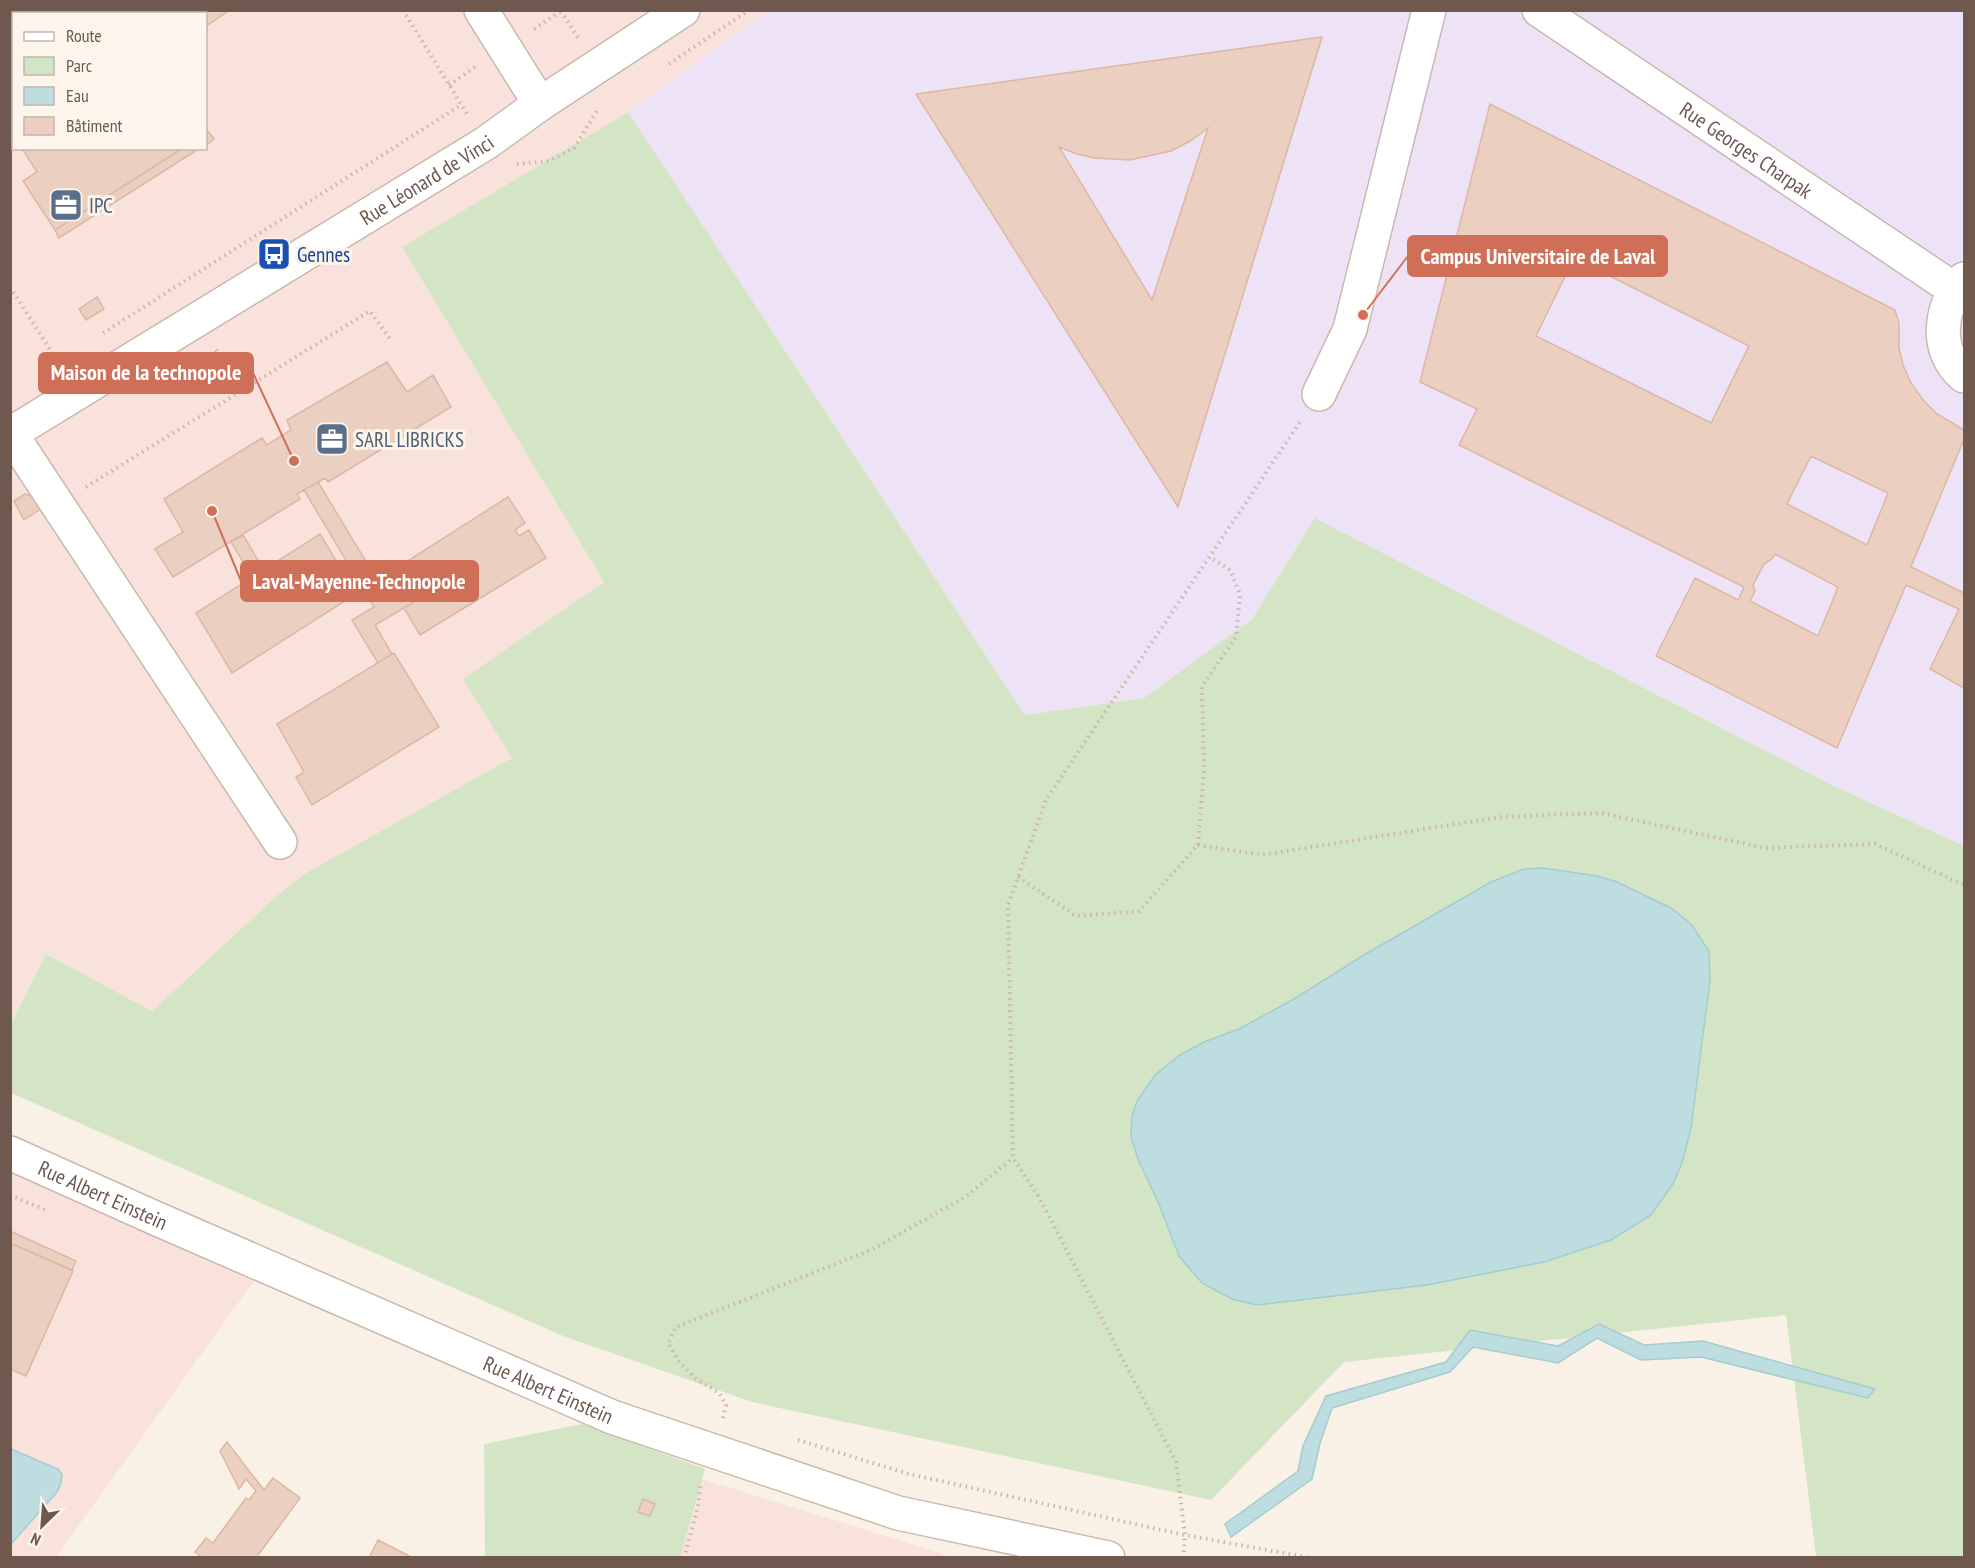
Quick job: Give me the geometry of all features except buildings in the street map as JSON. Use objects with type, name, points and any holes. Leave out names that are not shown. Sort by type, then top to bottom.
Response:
[{"type":"street","points":[[481,10],[540,104]]},
{"type":"street","name":"Rue Léonard de Vinci","points":[[11,434],[486,143],[540,104],[683,10]]},
{"type":"street","points":[[1319,394],[1350,328],[1429,10]]},
{"type":"street","name":"Rue Georges Charpak","points":[[1539,10],[1960,284],[1946,306],[1943,324],[1945,341],[1951,359],[1965,376]]},
{"type":"street","points":[[11,434],[280,842]]},
{"type":"street","name":"Rue Albert Einstein","points":[[10,1153],[612,1417],[898,1513],[1108,1557]]},
{"type":"path","points":[[561,10],[579,39],[586,34]]},
{"type":"path","points":[[98,336],[461,105]]},
{"type":"path","points":[[10,164],[15,160]]},
{"type":"path","points":[[10,287],[58,362],[48,368]]},
{"type":"path","points":[[58,505],[370,311],[390,339]]},
{"type":"path","points":[[216,350],[244,390]]},
{"type":"path","points":[[1184,1557],[1185,1535],[1176,1462],[1039,1197],[1013,1158],[1008,905],[1046,800],[1319,394]]},
{"type":"path","points":[[1018,877],[1076,916],[1139,911],[1198,845],[1204,770],[1202,686],[1236,637],[1240,594],[1230,570],[1210,557]]},
{"type":"path","points":[[1198,845],[1262,855],[1500,818],[1601,813],[1765,848],[1875,844],[1965,885]]},
{"type":"path","points":[[684,1557],[698,1507],[702,1479],[726,1405],[719,1393],[695,1378],[678,1362],[668,1342],[676,1328],[871,1250],[965,1197],[1013,1158]]},
{"type":"path","points":[[713,1413],[724,1417]]},
{"type":"path","points":[[789,1437],[909,1474],[1185,1535],[1311,1557]]},
{"type":"shaded area","points":[[11,11],[768,11],[628,112],[402,247],[604,582],[464,679],[513,758],[306,873],[280,893],[152,1011],[46,954],[11,1026]]},
{"type":"shaded area","points":[[768,11],[1964,11],[1964,846],[1830,784],[1315,518],[1252,619],[1144,698],[1025,715],[628,112]]},
{"type":"shaded area","points":[[10,1173],[256,1278],[56,1557],[11,1557]]},
{"type":"shaded area","points":[[702,1479],[953,1557],[679,1558]]},
{"type":"green space","points":[[628,112],[1025,715],[1144,698],[1252,619],[1315,518],[1830,784],[1964,846],[1964,1557],[1816,1557],[1786,1315],[1344,1362],[1211,1500],[752,1402],[563,1336],[11,1093],[10,1026],[46,954],[152,1011],[280,893],[306,873],[512,758],[463,679],[604,582],[402,247]]},
{"type":"green space","points":[[582,1424],[705,1469],[680,1557],[485,1557],[484,1444]]},
{"type":"water","points":[[1543,868],[1597,876],[1617,882],[1671,908],[1691,924],[1709,951],[1710,980],[1691,1128],[1682,1163],[1673,1184],[1651,1215],[1611,1240],[1544,1262],[1427,1285],[1257,1305],[1232,1299],[1202,1283],[1179,1256],[1131,1137],[1132,1116],[1137,1101],[1155,1075],[1180,1055],[1204,1042],[1239,1029],[1294,999],[1364,955],[1491,882],[1524,869]]},
{"type":"water","points":[[1599,1324],[1644,1345],[1703,1341],[1875,1389],[1868,1398],[1701,1357],[1641,1360],[1597,1338],[1558,1363],[1473,1347],[1450,1372],[1332,1408],[1320,1443],[1312,1479],[1231,1537],[1225,1524],[1298,1471],[1303,1446],[1326,1396],[1446,1362],[1470,1330],[1558,1346]]},
{"type":"water","points":[[11,1449],[58,1469],[62,1474],[57,1492],[11,1544]]},
{"type":"place","name":"IPC","points":[[66,205]]},
{"type":"place","name":"Gennes","points":[[274,254]]},
{"type":"place","name":"Campus Universitaire de Laval","points":[[1363,315]]},
{"type":"place","name":"SARL LIBRICKS","points":[[332,439]]},
{"type":"place","name":"Maison de la technopole","points":[[294,461]]},
{"type":"place","name":"Laval-Mayenne-Technopole","points":[[212,511]]}]
